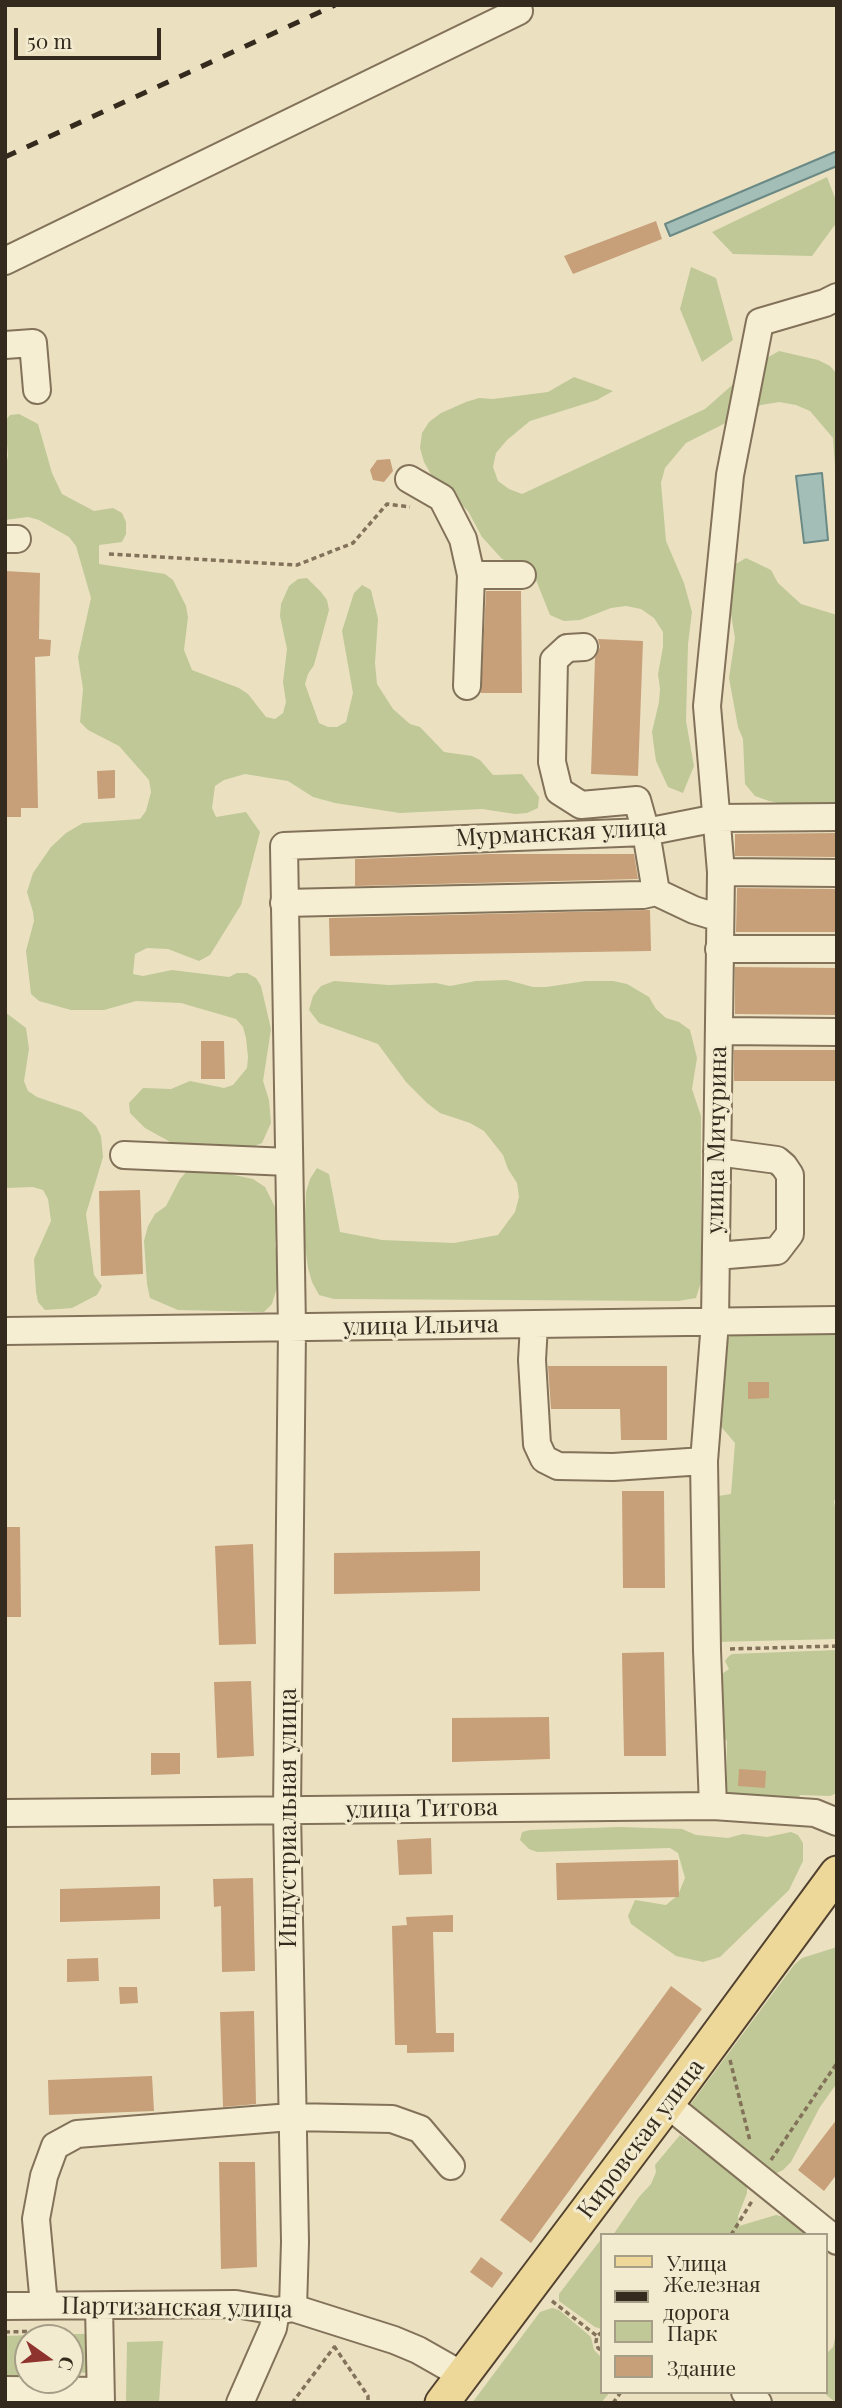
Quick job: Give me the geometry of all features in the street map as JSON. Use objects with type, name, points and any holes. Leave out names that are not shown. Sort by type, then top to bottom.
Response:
[{"type":"main road","name":"Кировская улица","points":[[442,2403],[837,1873]]},
{"type":"street","points":[[5,261],[519,11],[517,5]]},
{"type":"street","name":"улица Мичурина","points":[[713,1806],[704,1461],[715,1322],[721,872],[707,706],[730,475],[760,322],[837,297]]},
{"type":"street","points":[[5,345],[33,343],[37,390]]},
{"type":"street","points":[[409,479],[442,498],[463,539],[471,575],[467,686]]},
{"type":"street","points":[[471,575],[522,575]]},
{"type":"street","points":[[584,647],[567,648],[554,660],[552,762],[559,790],[581,805],[637,800],[646,832],[656,892]]},
{"type":"street","name":"Мурманская улица","points":[[284,846],[646,832],[717,818],[837,817]]},
{"type":"street","name":"Индустриальная улица","points":[[240,2403],[273,2328],[285,2309],[295,2242],[288,1810],[292,1328],[284,846]]},
{"type":"street","points":[[721,872],[837,873]]},
{"type":"street","points":[[284,903],[643,895],[656,892],[694,910],[720,918]]},
{"type":"street","points":[[719,949],[837,950]]},
{"type":"street","points":[[719,1031],[837,1032]]},
{"type":"street","points":[[716,1256],[777,1251],[790,1234],[790,1175],[784,1166],[777,1160],[717,1152]]},
{"type":"street","points":[[124,1155],[289,1162]]},
{"type":"street","name":"улица Ильича","points":[[5,1331],[837,1320]]},
{"type":"street","points":[[534,1325],[532,1360],[537,1444],[544,1459],[558,1466],[613,1467],[704,1461]]},
{"type":"street","name":"улица Титова","points":[[5,1813],[713,1806],[815,1813],[837,1822]]},
{"type":"street","points":[[667,2104],[827,2233]]},
{"type":"street","points":[[44,2305],[36,2219],[44,2176],[55,2146],[77,2134],[291,2117],[392,2119],[420,2129],[451,2166]]},
{"type":"street","name":"Партизанская улица","points":[[5,2306],[44,2305],[100,2317],[236,2304],[285,2309],[394,2340],[462,2375]]},
{"type":"street","points":[[5,2390],[100,2397],[100,2317]]},
{"type":"path","points":[[109,554],[297,565],[353,543],[387,504],[421,509],[442,498]]},
{"type":"path","points":[[707,1650],[837,1646]]},
{"type":"path","points":[[730,2058],[759,2178]]},
{"type":"path","points":[[732,2233],[750,2206],[759,2178],[837,2063]]},
{"type":"path","points":[[550,2300],[597,2336]]},
{"type":"path","points":[[77,2324],[100,2317]]},
{"type":"path","points":[[597,2336],[597,2346],[600,2349]]},
{"type":"path","points":[[322,2342],[335,2346],[368,2396],[368,2403]]},
{"type":"path","points":[[292,2403],[335,2346]]},
{"type":"green space","points":[[827,177],[837,203],[837,222],[812,256],[733,254],[712,232]]},
{"type":"green space","points":[[691,267],[716,278],[733,340],[702,362],[680,309]]},
{"type":"green space","points":[[779,351],[818,360],[830,366],[837,374],[837,494],[833,438],[810,411],[779,402],[761,405],[686,443],[665,468],[661,483],[666,541],[684,583],[692,612],[688,644],[686,721],[694,766],[683,793],[668,787],[656,761],[652,732],[659,702],[658,674],[663,632],[654,618],[641,609],[626,606],[611,608],[580,620],[564,621],[550,615],[532,570],[502,559],[482,537],[468,511],[432,476],[420,448],[422,433],[429,422],[441,413],[466,402],[479,398],[493,399],[548,392],[574,377],[613,391],[597,400],[530,421],[507,440],[496,453],[493,467],[498,481],[522,494],[705,409],[756,364]]},
{"type":"green space","points":[[19,414],[38,424],[52,473],[62,494],[94,511],[113,508],[122,513],[126,522],[126,534],[122,542],[99,545],[99,564],[165,574],[173,580],[186,606],[188,617],[184,650],[192,670],[239,688],[248,694],[266,717],[275,719],[283,713],[286,702],[283,682],[287,649],[280,616],[281,604],[289,586],[298,579],[307,578],[327,600],[329,610],[314,665],[305,684],[319,723],[337,727],[346,722],[353,693],[342,631],[354,593],[362,585],[371,590],[378,619],[375,663],[377,684],[393,709],[410,724],[420,727],[444,752],[472,756],[480,760],[493,775],[522,774],[539,797],[538,808],[527,813],[482,809],[400,813],[335,803],[313,797],[288,781],[245,774],[224,780],[215,786],[212,808],[216,817],[246,812],[260,832],[241,905],[210,955],[199,961],[168,949],[147,948],[135,954],[133,974],[143,976],[172,970],[229,977],[237,973],[247,973],[256,978],[261,986],[271,1029],[263,1081],[269,1100],[271,1123],[262,1143],[252,1147],[174,1144],[145,1128],[130,1113],[129,1103],[143,1088],[171,1089],[190,1081],[224,1088],[233,1085],[247,1068],[248,1057],[243,1027],[236,1019],[181,1003],[136,1001],[104,1010],[71,1010],[39,1001],[31,994],[26,951],[34,921],[27,892],[33,873],[51,847],[66,833],[83,823],[140,819],[146,811],[151,792],[149,780],[119,746],[88,730],[80,722],[83,689],[78,657],[91,598],[76,546],[69,537],[39,520],[28,517],[5,520],[5,470],[8,456],[5,421],[10,415]]},
{"type":"green space","points":[[746,558],[771,570],[778,583],[801,604],[837,615],[837,804],[784,804],[769,801],[755,796],[745,784],[743,739],[738,727],[729,678],[735,638],[730,608],[734,565]]},
{"type":"green space","points":[[507,980],[533,987],[586,981],[627,984],[649,997],[656,1009],[666,1018],[679,1022],[690,1030],[697,1058],[692,1089],[701,1116],[701,1282],[696,1298],[678,1301],[334,1299],[319,1295],[308,1268],[304,1238],[306,1192],[317,1168],[329,1174],[340,1232],[382,1240],[454,1243],[498,1235],[515,1212],[519,1197],[517,1183],[503,1155],[484,1131],[470,1123],[440,1113],[427,1103],[406,1082],[378,1044],[319,1023],[309,1010],[313,996],[321,986],[334,981],[389,985],[436,983],[450,986],[476,981]]},
{"type":"green space","points":[[5,1012],[26,1028],[29,1049],[24,1081],[28,1091],[37,1097],[81,1112],[96,1126],[101,1136],[103,1157],[86,1214],[94,1275],[102,1286],[97,1295],[72,1308],[45,1310],[38,1302],[34,1259],[51,1221],[48,1199],[43,1190],[33,1187],[5,1188]]},
{"type":"green space","points":[[202,1168],[253,1179],[265,1187],[278,1213],[275,1244],[279,1272],[277,1287],[272,1304],[264,1312],[178,1310],[150,1298],[144,1241],[148,1226],[155,1214],[166,1206],[180,1179],[189,1169]]},
{"type":"green space","points":[[837,1333],[837,1493],[834,1502],[837,1515],[837,1639],[715,1642],[712,1497],[731,1494],[735,1443],[718,1423],[725,1340],[732,1335]]},
{"type":"green space","points":[[837,1650],[837,1793],[830,1796],[800,1795],[797,1803],[726,1801],[727,1741],[720,1733],[719,1676],[729,1669],[725,1661],[732,1654]]},
{"type":"green space","points":[[619,1827],[682,1829],[696,1835],[728,1838],[743,1834],[767,1837],[791,1832],[798,1835],[803,1843],[803,1861],[789,1890],[720,1957],[703,1962],[676,1956],[631,1924],[628,1916],[635,1900],[666,1905],[678,1895],[685,1878],[678,1853],[670,1848],[537,1852],[529,1849],[520,1840],[522,1832],[530,1830]]},
{"type":"green space","points":[[837,1947],[837,2083],[820,2107],[791,2162],[773,2175],[687,2109],[794,1965],[802,1958]]},
{"type":"green space","points":[[680,2135],[747,2185],[747,2193],[738,2216],[739,2226],[776,2215],[788,2218],[808,2233],[614,2233],[651,2184],[656,2172],[655,2165]]},
{"type":"green space","points":[[600,2241],[600,2328],[559,2301],[559,2294]]},
{"type":"green space","points":[[552,2308],[559,2310],[591,2337],[594,2350],[600,2356],[600,2394],[608,2394],[601,2403],[472,2403],[540,2312]]},
{"type":"green space","points":[[837,2329],[837,2403],[825,2394],[828,2394],[828,2352],[833,2347]]},
{"type":"green space","points":[[84,2334],[90,2334],[91,2373],[84,2373]]},
{"type":"green space","points":[[5,2336],[14,2336],[14,2380],[5,2380]]},
{"type":"green space","points":[[163,2341],[159,2403],[126,2403],[127,2342]]},
{"type":"water","points":[[837,151],[837,166],[670,236],[665,224]]},
{"type":"water","points":[[822,473],[828,540],[804,543],[796,476]]},
{"type":"building","points":[[656,221],[662,239],[573,274],[564,256]]},
{"type":"building","points":[[390,459],[393,471],[384,482],[373,480],[370,470],[377,460]]},
{"type":"building","points":[[5,571],[40,573],[39,639],[51,640],[50,656],[35,657],[38,808],[21,808],[21,817],[5,817]]},
{"type":"building","points":[[486,591],[521,591],[522,693],[481,693]]},
{"type":"building","points":[[598,639],[643,641],[638,776],[591,774],[595,658],[600,647]]},
{"type":"building","points":[[115,770],[115,798],[98,799],[97,771]]},
{"type":"building","points":[[837,833],[837,857],[735,856],[735,834]]},
{"type":"building","points":[[491,854],[634,854],[638,879],[355,886],[355,859]]},
{"type":"building","points":[[737,888],[837,889],[837,932],[736,932]]},
{"type":"building","points":[[650,910],[651,951],[330,956],[329,918]]},
{"type":"building","points":[[735,967],[837,968],[837,1015],[735,1014]]},
{"type":"building","points":[[201,1041],[224,1041],[225,1079],[201,1079]]},
{"type":"building","points":[[734,1050],[837,1050],[837,1081],[734,1081]]},
{"type":"building","points":[[140,1190],[143,1274],[101,1276],[99,1191]]},
{"type":"building","points":[[548,1366],[667,1366],[667,1440],[621,1440],[620,1409],[551,1409]]},
{"type":"building","points":[[748,1382],[769,1382],[769,1398],[748,1399]]},
{"type":"building","points":[[622,1491],[664,1491],[665,1588],[623,1588]]},
{"type":"building","points":[[5,1527],[20,1527],[21,1617],[5,1617]]},
{"type":"building","points":[[253,1544],[256,1644],[219,1645],[215,1546]]},
{"type":"building","points":[[480,1551],[480,1591],[334,1594],[334,1553]]},
{"type":"building","points":[[664,1652],[666,1756],[624,1756],[622,1653]]},
{"type":"building","points":[[251,1681],[254,1756],[217,1758],[214,1682]]},
{"type":"building","points":[[549,1717],[550,1759],[452,1762],[452,1718]]},
{"type":"building","points":[[151,1753],[180,1753],[180,1774],[151,1775]]},
{"type":"building","points":[[739,1769],[766,1771],[765,1788],[738,1786]]},
{"type":"building","points":[[431,1838],[432,1874],[399,1875],[397,1840]]},
{"type":"building","points":[[678,1860],[679,1897],[557,1900],[556,1863]]},
{"type":"building","points":[[253,1878],[255,1971],[222,1972],[221,1906],[214,1907],[213,1879]]},
{"type":"building","points":[[160,1886],[160,1919],[60,1922],[60,1889]]},
{"type":"building","points":[[453,1915],[453,1932],[433,1932],[436,2033],[454,2033],[454,2052],[407,2053],[407,2045],[395,2045],[392,1926],[407,1925],[406,1917]]},
{"type":"building","points":[[98,1958],[99,1981],[67,1982],[67,1959]]},
{"type":"building","points":[[671,1986],[702,2009],[531,2243],[500,2220]]},
{"type":"building","points":[[119,1987],[137,1987],[138,2003],[120,2004]]},
{"type":"building","points":[[254,2011],[256,2104],[223,2107],[220,2012]]},
{"type":"building","points":[[152,2076],[154,2111],[49,2115],[48,2080]]},
{"type":"building","points":[[837,2119],[837,2174],[824,2191],[798,2170]]},
{"type":"building","points":[[219,2162],[255,2162],[257,2267],[221,2269]]},
{"type":"building","points":[[481,2257],[503,2273],[492,2288],[470,2272]]},
{"type":"railway","points":[[5,157],[335,5]]}]
